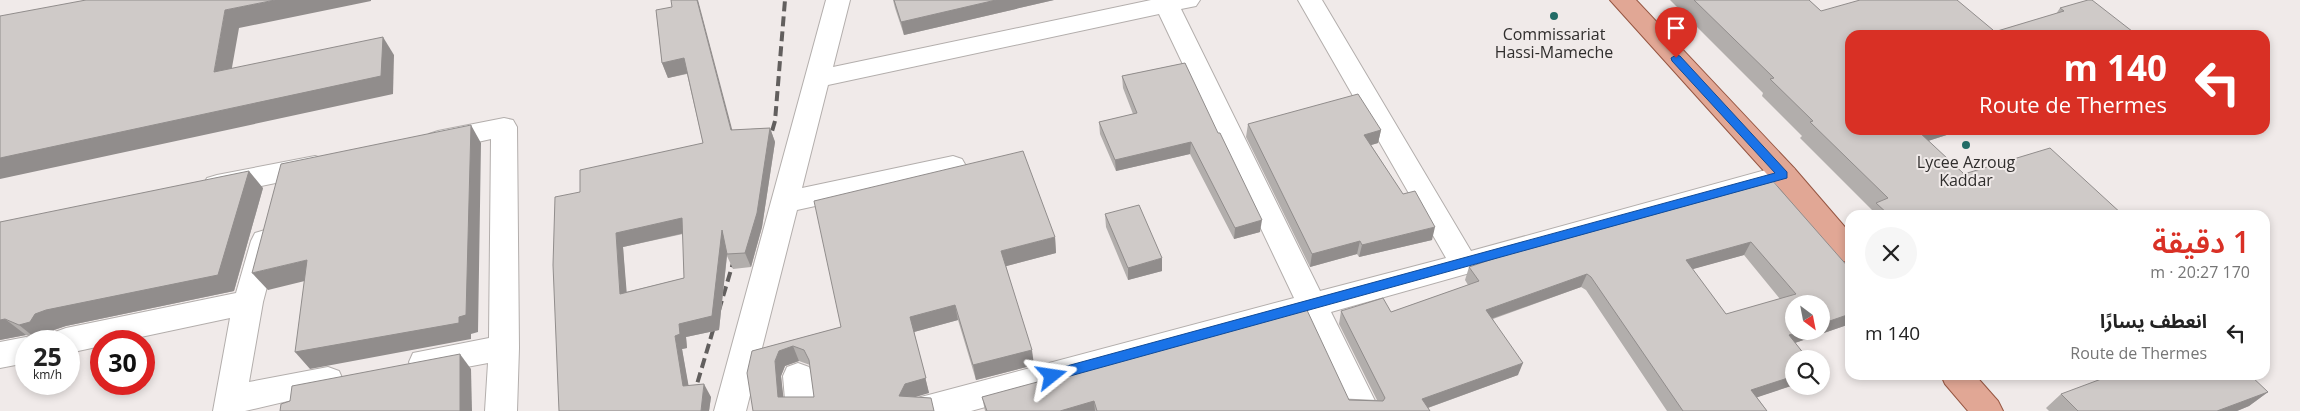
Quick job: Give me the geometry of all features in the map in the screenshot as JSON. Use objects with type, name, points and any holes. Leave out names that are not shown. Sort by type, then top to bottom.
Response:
[{"type":"main road","points":[[1622,0],[1784,175],[1845,246]]},
{"type":"main road","points":[[1960,380],[1987,411]]},
{"type":"street","points":[[730,411],[838,0]]},
{"type":"street","points":[[1310,0],[1464,264]]},
{"type":"street","points":[[817,79],[1173,2],[1312,305],[1364,411]]},
{"type":"street","points":[[418,145],[504,127],[504,348],[501,411]]},
{"type":"street","points":[[196,190],[341,160]]},
{"type":"street","points":[[784,202],[953,166]]},
{"type":"street","points":[[283,172],[248,302],[230,405],[358,375]]},
{"type":"street","points":[[921,411],[1784,175]]},
{"type":"street","points":[[80,338],[248,302]]},
{"type":"street","points":[[396,368],[504,348]]},
{"type":"street","points":[[0,355],[15,352]]},
{"type":"street","points":[[798,376],[802,411]]},
{"type":"building","points":[[86,0],[275,0],[225,10],[214,72],[383,37],[381,76],[0,158],[0,16]]},
{"type":"building","points":[[671,0],[697,0],[731,130],[770,128],[757,213],[745,253],[727,254],[722,230],[712,316],[679,324],[680,334],[675,336],[683,386],[704,384],[701,411],[559,411],[553,265],[555,197],[580,192],[580,170],[703,143],[684,58],[662,63],[656,10],[672,7]],"holes":[[[682,218],[684,278],[620,294],[616,233]]]},
{"type":"building","points":[[894,0],[996,0],[901,22]]},
{"type":"building","points":[[1694,0],[1809,0],[1821,11],[1860,0],[1957,0],[1993,30],[1845,30],[1845,135],[1922,135],[1964,174],[2050,148],[2118,210],[1884,210],[1876,203],[1888,198],[1810,122],[1813,121],[1770,79],[1774,78]]},
{"type":"building","points":[[2092,0],[2131,30],[2001,30],[2064,11],[2060,8]]},
{"type":"building","points":[[1185,63],[1262,220],[1235,228],[1191,142],[1115,160],[1099,122],[1137,113],[1122,76]]},
{"type":"building","points":[[1358,94],[1381,130],[1364,135],[1403,194],[1415,191],[1435,227],[1362,245],[1360,241],[1312,254],[1248,124]]},
{"type":"building","points":[[471,125],[466,315],[459,317],[459,323],[295,352],[307,260],[252,273],[281,164]]},
{"type":"building","points":[[1023,151],[1055,237],[1001,251],[1032,350],[973,365],[955,305],[910,317],[926,378],[905,384],[899,396],[931,398],[934,411],[753,411],[747,373],[752,351],[841,327],[814,201]],"holes":[[[793,346],[804,350],[809,360],[814,397],[778,397],[775,361],[779,351]]]},
{"type":"building","points":[[249,171],[218,275],[46,310],[35,314],[30,322],[19,325],[5,319],[0,320],[0,222]]},
{"type":"building","points":[[1771,179],[1845,263],[1845,316],[1830,321],[1830,295],[1792,295],[1796,294],[1751,242],[1686,260],[1726,314],[1785,297],[1785,340],[1793,340],[1801,350],[1785,350],[1785,379],[1751,390],[1767,411],[1683,411],[1591,277],[1587,274],[1486,310],[1523,363],[1422,399],[1430,411],[1097,411],[1094,401],[1060,411],[987,411],[982,397],[1041,381],[1042,384],[1085,369],[1306,308],[1349,400],[1383,401],[1385,398],[1341,311],[1383,298],[1391,312],[1479,281],[1469,267],[1534,245]]},
{"type":"building","points":[[1139,205],[1162,258],[1128,268],[1105,214]]},
{"type":"building","points":[[460,354],[460,411],[280,411],[281,404],[290,401],[292,386]]},
{"type":"building","points":[[2099,380],[2255,380],[2268,392],[2217,411],[2078,411],[2061,394]]},
{"type":"railway","points":[[768,145],[775,121],[785,0]]},
{"type":"railway","points":[[689,411],[736,253]]},
{"type":"place","name":"Commissariat Hassi-Mameche","points":[[1554,16]]},
{"type":"place","name":"Lycee Azroug Kaddar","points":[[1966,145]]},
{"type":"route","points":[[1052,376],[1784,175],[1676,58]]}]
